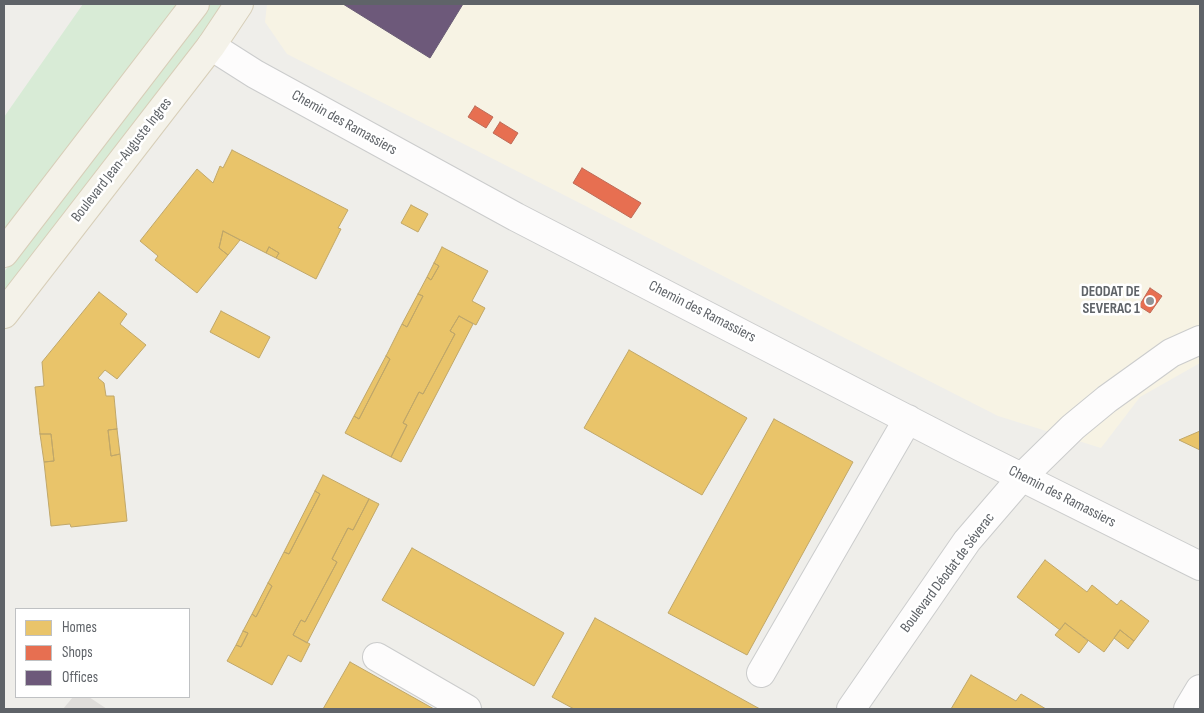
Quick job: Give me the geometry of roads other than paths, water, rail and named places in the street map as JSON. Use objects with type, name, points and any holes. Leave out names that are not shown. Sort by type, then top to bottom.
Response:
[{"type":"main road","points":[[4,253],[196,4]]},
{"type":"main road","name":"Boulevard Jean-Auguste Ingres","points":[[4,314],[210,46],[239,4]]},
{"type":"street","name":"Chemin des Ramassiers","points":[[210,46],[255,74],[516,217],[908,419],[1200,566]]},
{"type":"street","name":"Boulevard Déodat de Séverac","points":[[851,709],[967,541],[1022,477],[1073,427],[1107,399],[1171,353],[1200,340]]},
{"type":"street","points":[[761,673],[908,419]]},
{"type":"street","points":[[377,657],[467,709]]},
{"type":"street","points":[[1188,709],[1200,688]]},
{"type":"place","name":"DEODAT DE SEVERAC 1","points":[[1150,301]]}]
